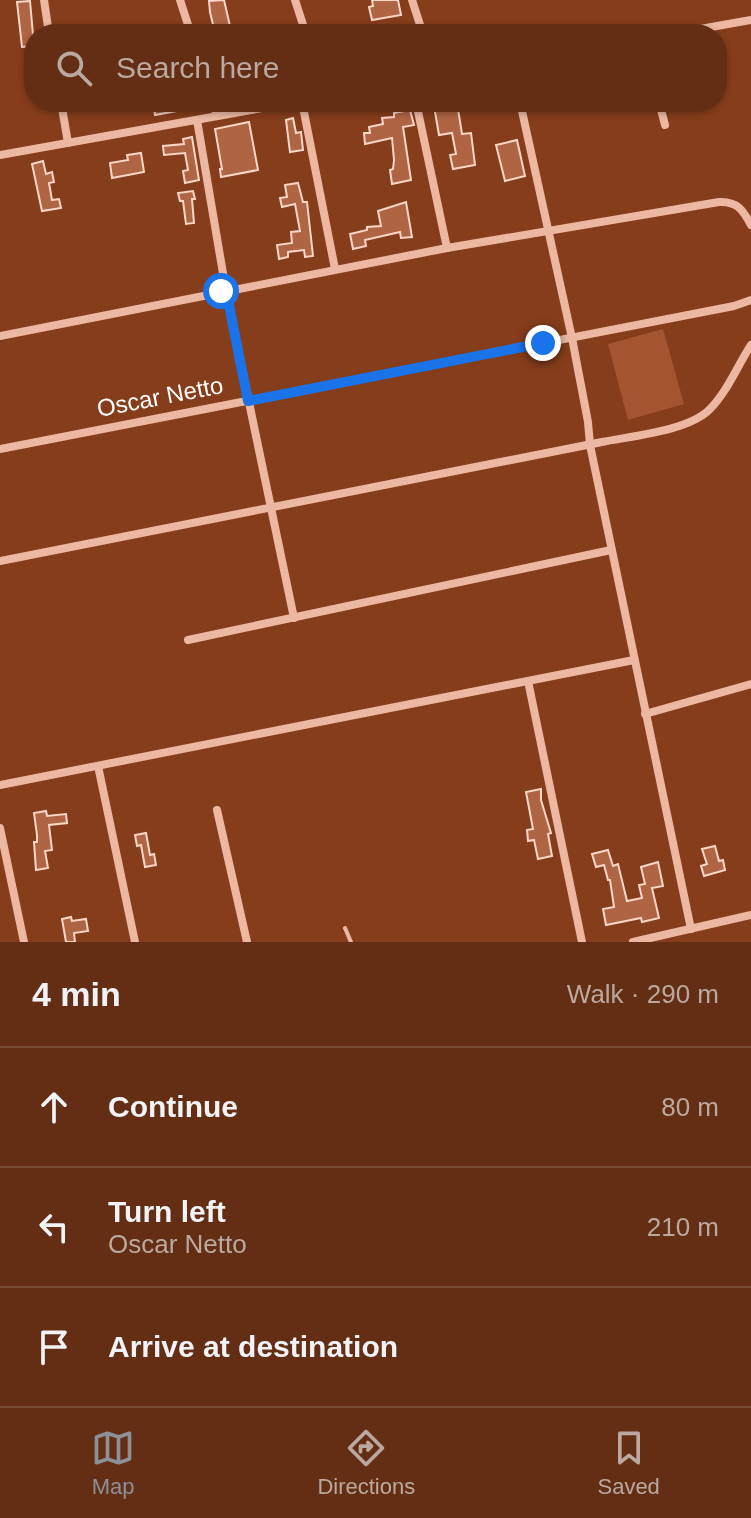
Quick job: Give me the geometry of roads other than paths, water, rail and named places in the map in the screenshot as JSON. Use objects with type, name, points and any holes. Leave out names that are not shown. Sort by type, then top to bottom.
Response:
[{"type":"street","points":[[44,0],[48,24]]},
{"type":"street","points":[[180,0],[188,24]]},
{"type":"street","points":[[295,0],[303,24]]},
{"type":"street","points":[[412,0],[420,24]]},
{"type":"street","points":[[727,24],[751,20]]},
{"type":"street","points":[[63,112],[68,143]]},
{"type":"street","points":[[216,112],[217,116]]},
{"type":"street","points":[[0,155],[240,112]]},
{"type":"street","points":[[304,112],[335,269]]},
{"type":"street","points":[[418,112],[447,248]]},
{"type":"street","points":[[522,112],[572,338],[611,550],[691,929]]},
{"type":"street","points":[[662,112],[665,125]]},
{"type":"street","points":[[197,120],[226,290],[294,618]]},
{"type":"street","points":[[0,336],[447,248],[730,201],[739,207],[751,225]]},
{"type":"street","name":"Oscar Netto","points":[[0,449],[572,338],[751,300]]},
{"type":"street","points":[[0,561],[590,445],[694,421],[709,411],[718,399],[751,345]]},
{"type":"street","points":[[188,640],[611,550]]},
{"type":"street","points":[[0,785],[634,660]]},
{"type":"street","points":[[528,681],[582,942]]},
{"type":"street","points":[[645,714],[751,684]]},
{"type":"street","points":[[98,766],[135,942]]},
{"type":"street","points":[[217,810],[247,942]]},
{"type":"street","points":[[0,828],[24,942]]},
{"type":"street","points":[[633,942],[751,915]]},
{"type":"lane","points":[[345,928],[351,942]]}]
